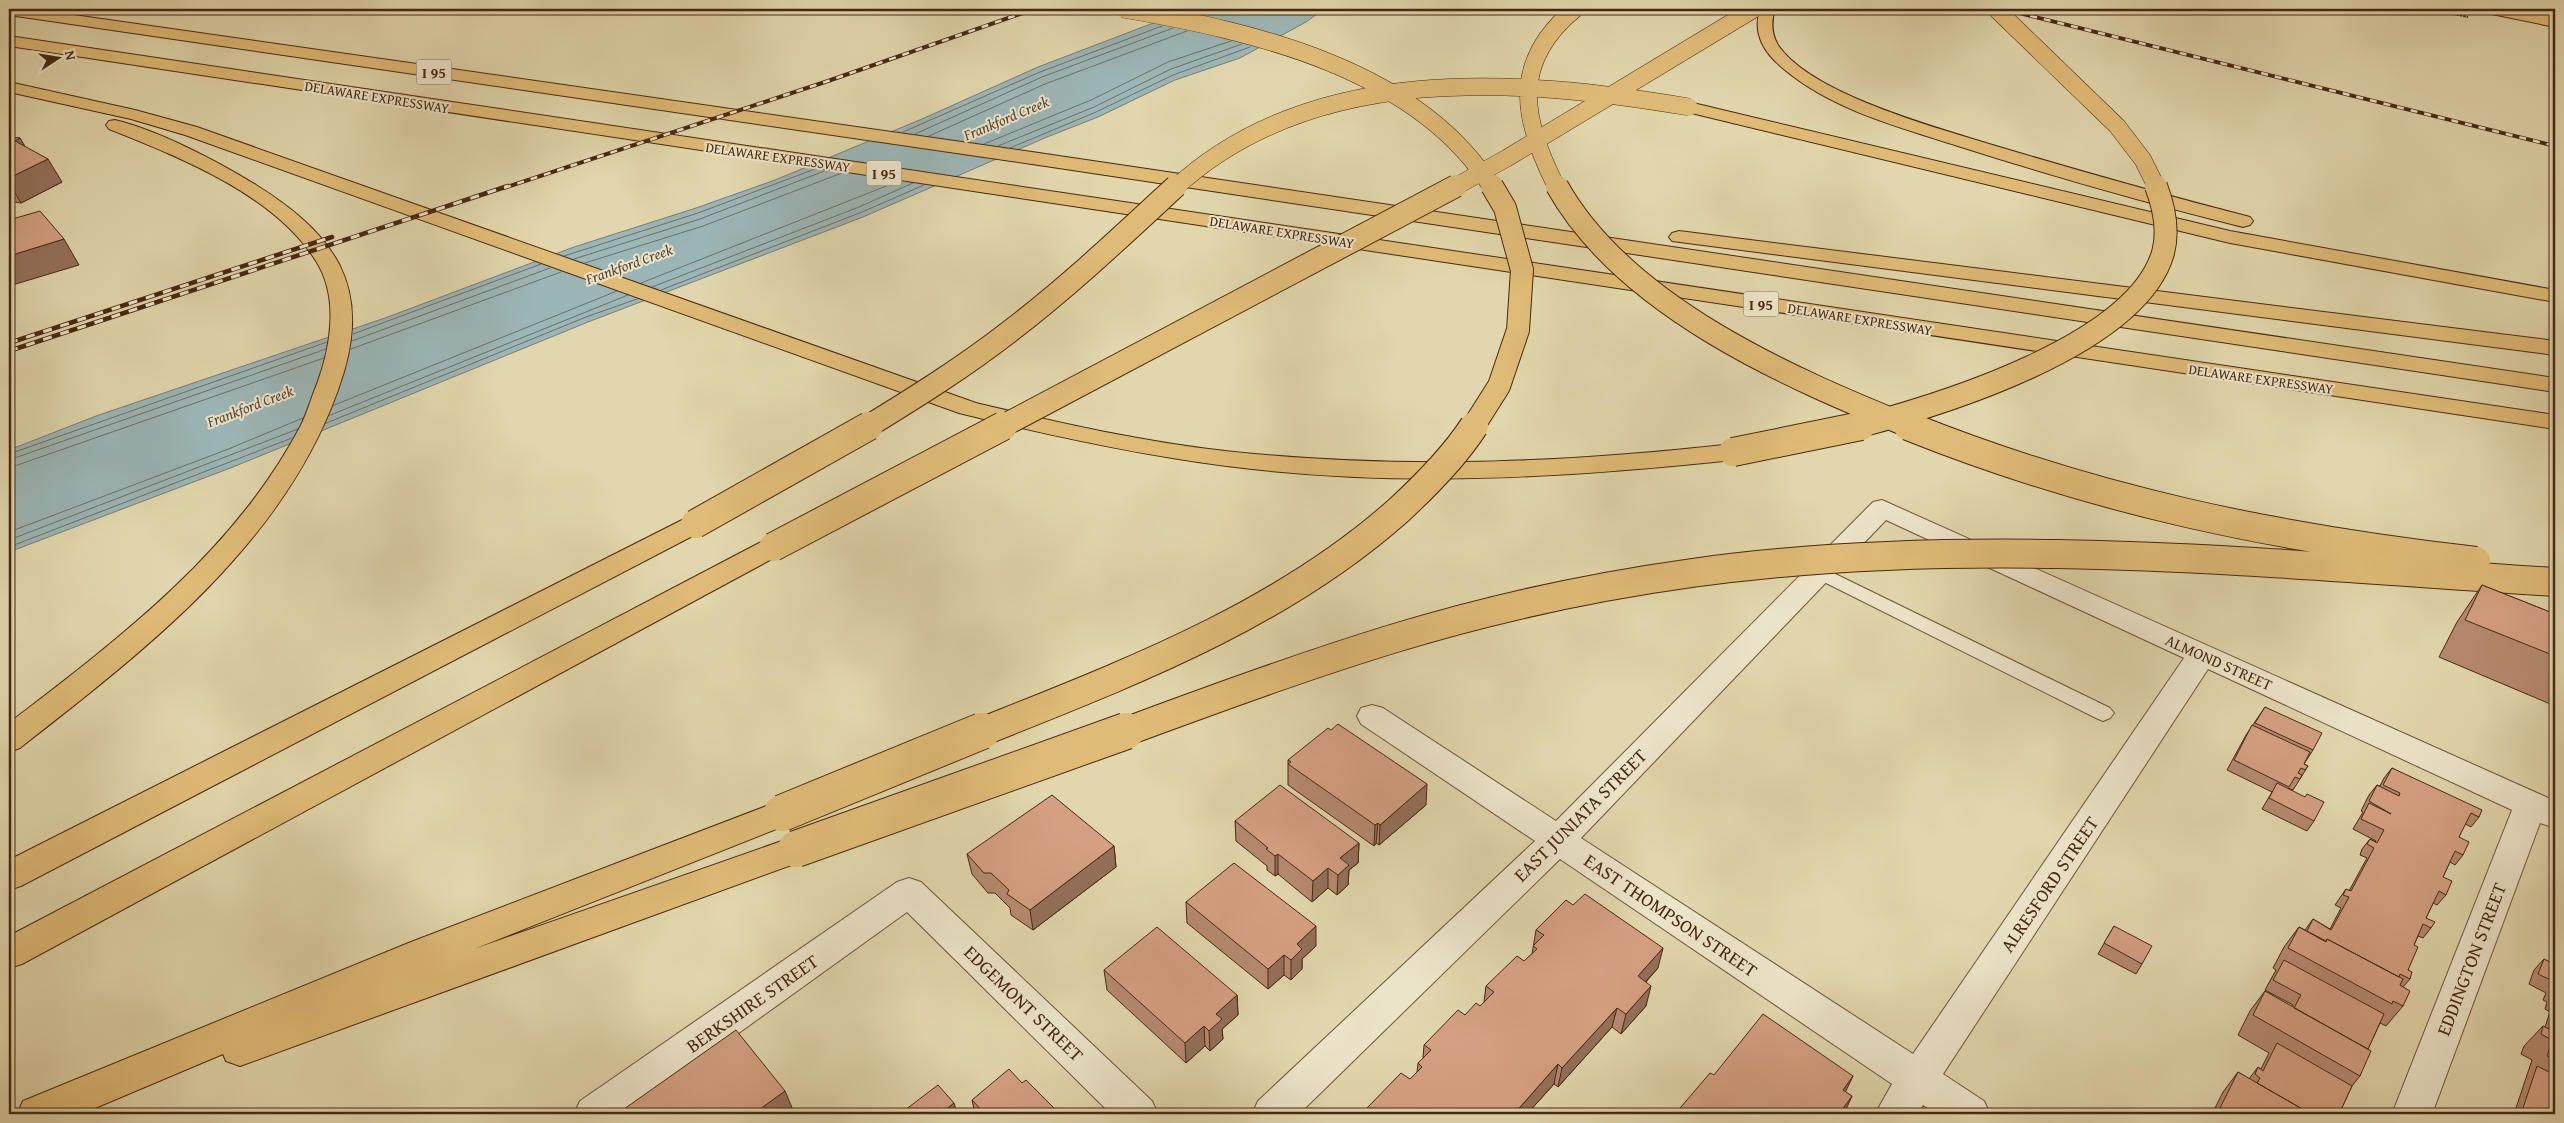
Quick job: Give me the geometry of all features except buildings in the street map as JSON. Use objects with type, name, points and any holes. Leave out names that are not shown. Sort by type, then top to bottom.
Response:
[{"type":"main road","points":[[37,1114],[424,953],[782,813],[1130,671],[1206,636],[1275,600],[1335,561],[1385,522],[1425,485],[1460,448],[1485,413],[1515,348],[1522,314],[1523,280],[1520,253],[1512,225],[1497,193],[1470,156],[1448,135],[1391,94],[1314,56],[1216,26],[1123,9]]},
{"type":"main road","points":[[1575,9],[1546,34],[1534,53],[1528,76],[1528,104],[1534,134],[1545,166],[1563,198],[1585,228],[1616,260],[1658,294],[1707,328],[1765,361],[1830,393],[1914,428],[1997,459],[2087,487],[2172,510],[2268,532],[2362,547],[2555,569]]},
{"type":"main road","points":[[9,953],[1449,190],[1507,158],[1754,9]]},
{"type":"main road","points":[[1767,9],[1764,16],[1764,28],[1774,51],[1786,63],[1826,90],[1851,102],[1915,126],[2093,181],[2290,232],[2555,288]]},
{"type":"main road","points":[[9,87],[135,115],[191,131],[968,408],[1034,427],[1183,454],[1258,463],[1412,472],[1569,469],[1653,462],[1733,452],[1850,430],[1914,412],[2014,375],[2099,330],[2127,307],[2147,283],[2159,263],[2165,243],[2165,218],[2150,172],[2137,151],[2104,112],[1996,9]]},
{"type":"main road","points":[[2492,9],[2555,22]]},
{"type":"main road","points":[[2528,9],[2555,17]]},
{"type":"main road","name":"DELAWARE EXPRESSWAY","points":[[9,10],[1032,158],[2555,385]]},
{"type":"main road","name":"DELAWARE EXPRESSWAY","points":[[9,41],[2555,422]]},
{"type":"main road","points":[[9,87],[146,137],[192,159],[270,203],[311,240],[327,262],[337,287],[342,314],[340,348],[330,384],[314,425],[290,470],[253,518],[209,569],[160,616],[82,683],[9,740]]},
{"type":"main road","points":[[9,876],[695,524],[847,440],[913,400],[967,363],[1056,294],[1198,167],[1247,134],[1276,122],[1340,103],[1443,88],[1513,87],[1583,90],[1689,107],[2221,235],[2555,296]]},
{"type":"main road","points":[[1032,158],[1629,230],[2555,348]]},
{"type":"main road","points":[[57,1114],[1320,662],[1430,628],[1635,583],[1731,568],[1890,557],[2058,555],[2178,560],[2555,582]]},
{"type":"street","name":"EAST JUNIATA STREET","points":[[1272,1114],[1558,840],[1882,508]]},
{"type":"street","name":"ALMOND STREET","points":[[1882,508],[2543,810]]},
{"type":"street","name":"ALRESFORD STREET","points":[[1895,1114],[2202,654]]},
{"type":"street","name":"EAST THOMPSON STREET","points":[[1372,716],[1970,1114]]},
{"type":"street","name":"EDDINGTON STREET","points":[[2412,1114],[2543,810]]},
{"type":"street","name":"BERKSHIRE STREET","points":[[594,1114],[910,892]]},
{"type":"street","name":"EDGEMONT STREET","points":[[910,892],[1138,1114]]},
{"type":"lane","points":[[1820,572],[2103,713]]},
{"type":"water","name":"Frankford Creek","points":[[1190,9],[1324,9],[1306,22],[1240,58],[1175,80],[1098,117],[1047,137],[863,217],[588,322],[233,467],[9,552],[9,450],[96,416],[385,318],[574,247],[696,208],[775,180],[922,119],[1038,67]]},
{"type":"railway","points":[[504,188],[828,81],[1034,9]]},
{"type":"railway","points":[[2003,9],[2555,146]]},
{"type":"railway","points":[[9,351],[508,186]]},
{"type":"railway","points":[[9,343],[332,237]]}]
